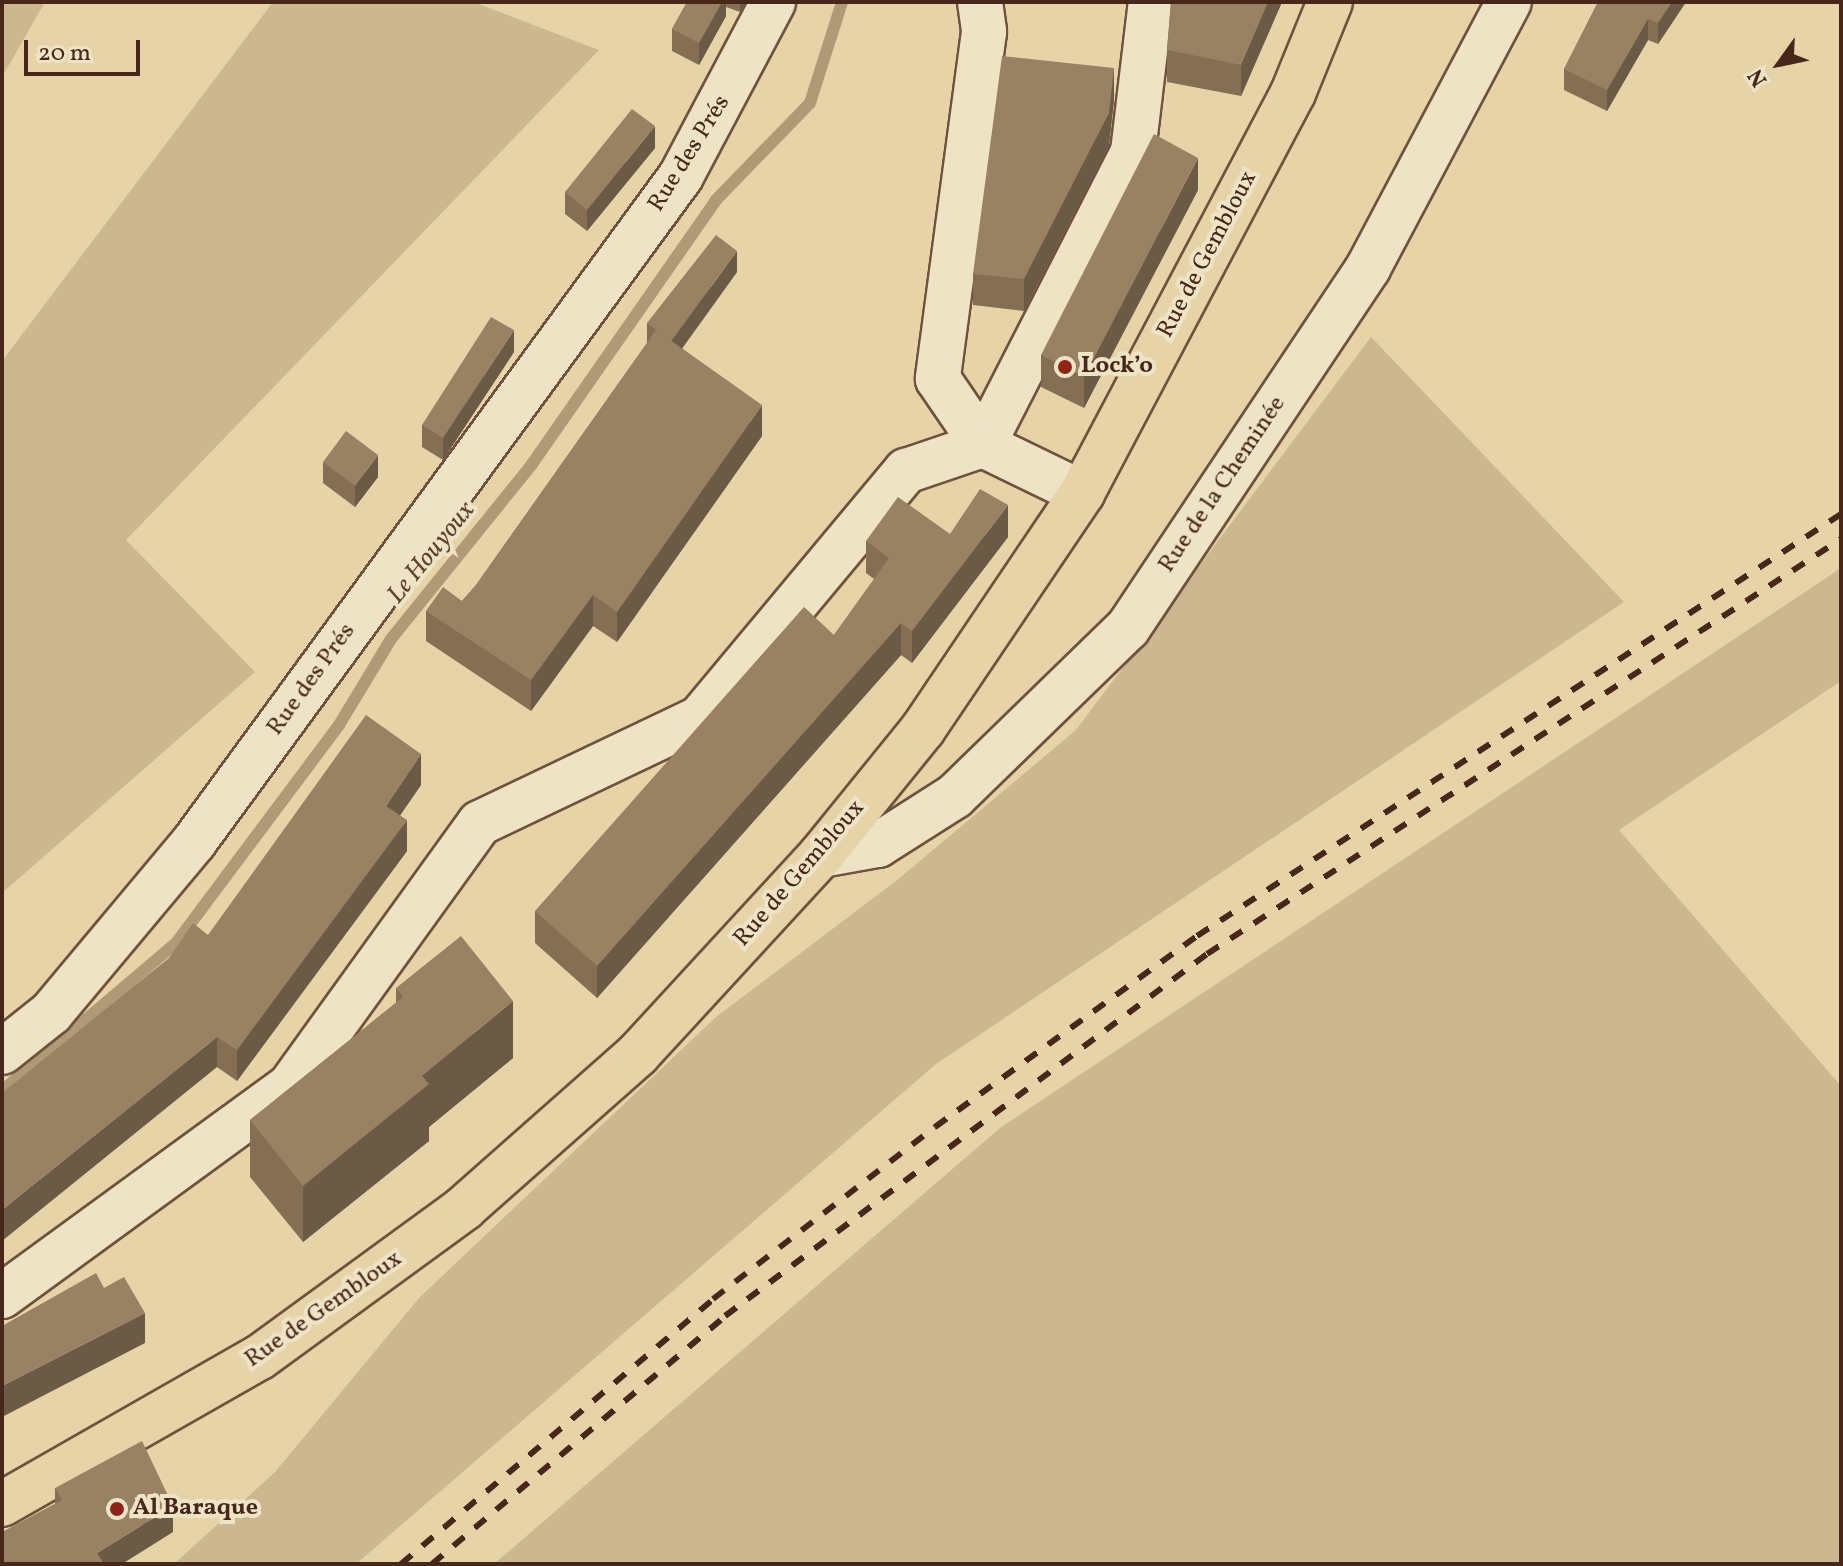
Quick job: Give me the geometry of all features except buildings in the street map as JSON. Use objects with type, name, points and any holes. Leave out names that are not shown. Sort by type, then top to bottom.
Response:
[{"type":"main road","name":"Rue de Gembloux","points":[[2,1504],[260,1357],[464,1208],[638,1054],[821,855],[957,682],[1082,493],[1293,93],[1330,2]]},
{"type":"street","name":"Rue des Prés","points":[[2,1052],[51,1013],[194,842],[681,176],[773,2]]},
{"type":"street","points":[[980,2],[984,32],[938,379],[983,445],[1082,493]]},
{"type":"street","points":[[2,1296],[290,1086],[480,823],[700,718],[906,471],[983,445],[1133,152],[1151,2]]},
{"type":"street","name":"Rue de la Cheminée","points":[[821,855],[878,845],[955,796],[1128,628],[1368,268],[1509,2]]},
{"type":"shaded area","points":[[2,2],[45,2],[2,77]]},
{"type":"shaded area","points":[[273,2],[473,2],[599,50],[126,540],[255,672],[2,893],[2,361]]},
{"type":"shaded area","points":[[1371,337],[1624,602],[936,1064],[356,1564],[174,1564],[275,1472],[420,1297],[716,1017],[896,881],[1076,730]]},
{"type":"shaded area","points":[[1841,568],[1841,681],[1619,830],[1841,1086],[1841,1564],[494,1564],[1000,1128]]},
{"type":"waterway","name":"Le Houyoux","points":[[2,1091],[176,943],[339,725],[391,639],[532,464],[716,200],[810,103],[842,2]]},
{"type":"railway","points":[[401,1564],[713,1299],[935,1127],[1197,936],[1841,514]]},
{"type":"railway","points":[[432,1564],[725,1316],[1207,954],[1841,539]]},
{"type":"place","name":"Lock’o","points":[[1065,367]]},
{"type":"place","name":"Al Baraque","points":[[117,1509]]}]
